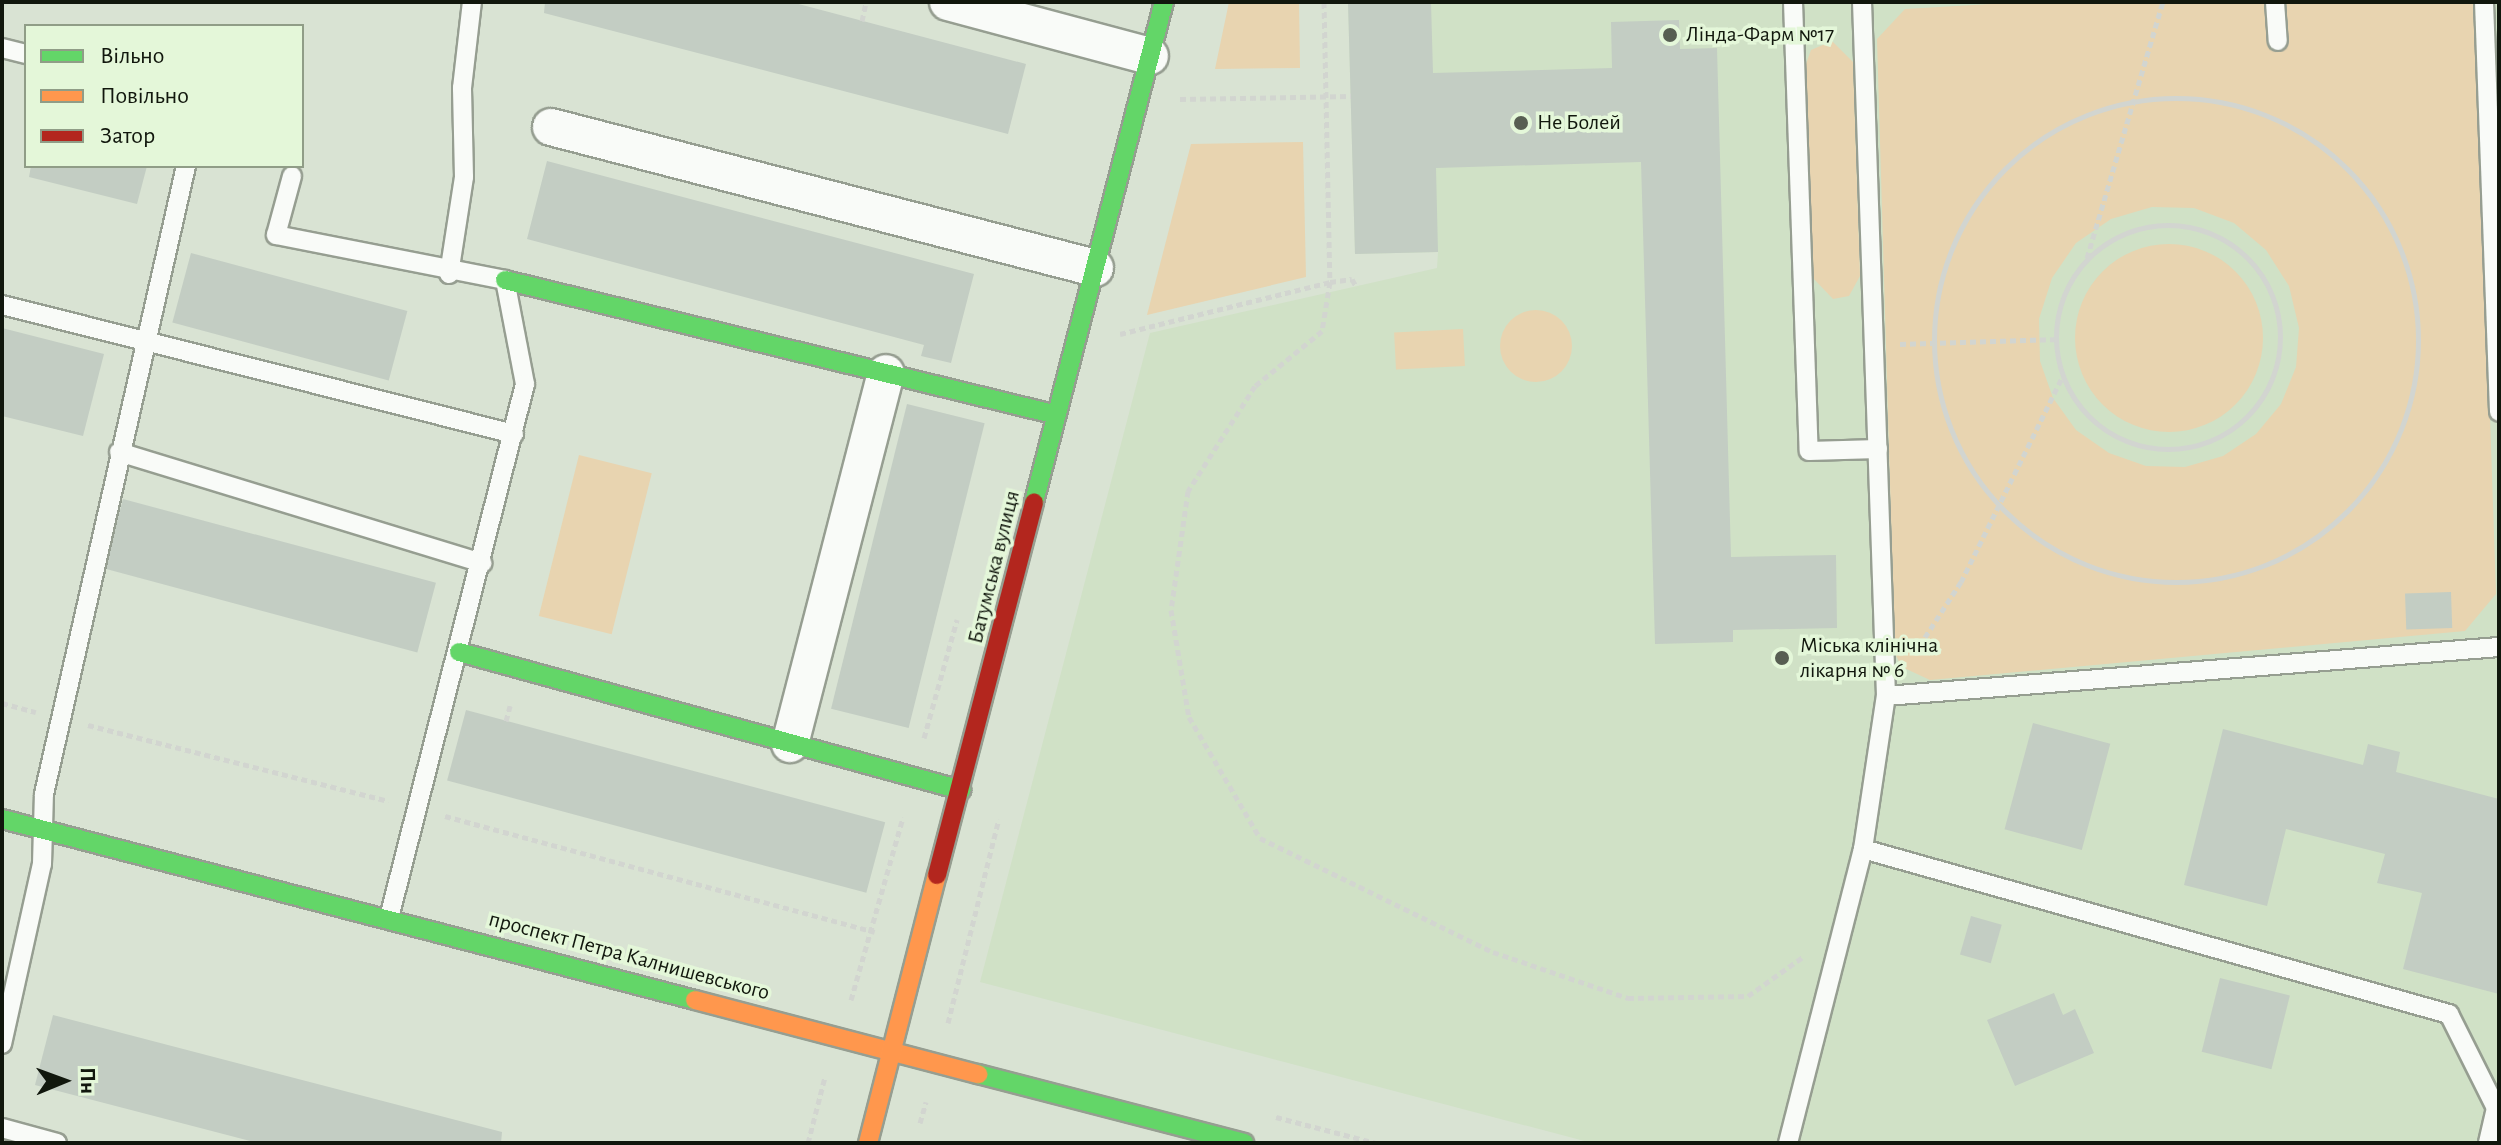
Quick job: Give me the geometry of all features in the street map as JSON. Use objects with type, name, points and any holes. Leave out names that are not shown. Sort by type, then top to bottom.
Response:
[{"type":"street","points":[[948,2],[1150,56]]},
{"type":"street","name":"Батумська вулиця","points":[[868,1143],[1164,2]]},
{"type":"street","points":[[551,127],[1095,268]]},
{"type":"street","points":[[505,280],[1057,415]]},
{"type":"street","points":[[790,744],[886,373]]},
{"type":"street","points":[[459,652],[961,790]]},
{"type":"street","name":"проспект Петра Калнишевського","points":[[2,819],[1244,1143]]},
{"type":"lane","points":[[449,274],[464,177],[462,88],[472,2]]},
{"type":"lane","points":[[1793,2],[1809,451],[1878,449]]},
{"type":"lane","points":[[1788,1143],[1863,849],[1886,696],[1862,2]]},
{"type":"lane","points":[[2275,2],[2278,41]]},
{"type":"lane","points":[[2484,2],[2499,412]]},
{"type":"lane","points":[[2,48],[24,54]]},
{"type":"lane","points":[[2,1044],[42,864],[42,830],[119,452],[186,168]]},
{"type":"lane","points":[[292,176],[276,235],[449,274],[505,280],[525,384],[482,563],[389,918]]},
{"type":"lane","points":[[2,305],[514,434]]},
{"type":"lane","points":[[119,452],[482,563]]},
{"type":"lane","points":[[1886,696],[2499,647]]},
{"type":"lane","points":[[1863,849],[2449,1014],[2496,1108],[2488,1143]]},
{"type":"lane","points":[[2,1128],[57,1143]]},
{"type":"path","points":[[862,21],[866,2]]},
{"type":"path","points":[[1324,2],[1330,282],[1322,331],[1255,386],[1188,491],[1171,610],[1189,717],[1260,838],[1493,952],[1628,998],[1748,996],[1843,929]]},
{"type":"path","points":[[2087,259],[2138,227],[2173,223],[2209,231],[2240,248],[2263,275],[2282,344],[2274,378],[2253,411],[2223,436],[2187,449],[2148,449],[2112,435],[2083,410],[2062,377],[2055,339],[2061,301],[2087,259],[2130,101],[2163,2]]},
{"type":"path","points":[[1141,91],[1183,100],[1351,96]]},
{"type":"path","points":[[2208,98],[2268,116],[2346,166],[2393,228],[2417,303],[2416,380],[2391,454],[2344,516],[2281,561],[2206,583],[2128,580],[2056,553],[1995,503],[1961,456],[1940,401],[1933,343],[1952,251],[1968,213],[2011,161],[2066,122],[2130,101],[2208,98]]},
{"type":"path","points":[[1119,334],[1330,282],[1352,279],[1357,288]]},
{"type":"path","points":[[1875,345],[2055,339]]},
{"type":"path","points":[[1886,696],[1961,582],[1995,503],[2062,377]]},
{"type":"shaded area","points":[[1229,2],[1299,2],[1300,68],[1215,69]]},
{"type":"shaded area","name":"Міська клінічна лікарня № 6","points":[[1348,2],[2499,2],[2499,1143],[1592,1143],[980,982],[1150,333],[1437,268],[1438,252],[1355,254]]},
{"type":"shaded area","points":[[2025,2],[2476,2],[2496,594],[2465,631],[1930,680],[1902,667],[1895,654],[1877,39],[1905,9]],"holes":[[[2152,207],[2194,208],[2234,223],[2266,250],[2289,286],[2299,328],[2296,367],[2281,404],[2256,434],[2223,456],[2185,467],[2146,466],[2109,453],[2076,430],[2053,398],[2040,361],[2039,319],[2052,278],[2076,243],[2111,219]]]},
{"type":"shaded area","points":[[1832,41],[1853,62],[1860,276],[1849,296],[1833,299],[1813,278],[1806,64],[1811,50]]},
{"type":"shaded area","points":[[1303,142],[1306,277],[1147,315],[1191,144]]},
{"type":"shaded area","points":[[2169,244],[2205,251],[2235,272],[2256,302],[2263,338],[2256,374],[2235,404],[2205,425],[2169,432],[2133,425],[2103,404],[2082,374],[2075,338],[2082,302],[2103,272],[2133,251]]},
{"type":"shaded area","points":[[1536,310],[1556,316],[1566,326],[1572,346],[1566,366],[1556,376],[1536,382],[1516,376],[1506,366],[1500,346],[1506,326],[1516,316]]},
{"type":"shaded area","points":[[1463,329],[1465,366],[1396,370],[1394,333]]},
{"type":"shaded area","points":[[579,455],[652,473],[612,634],[539,616]]},
{"type":"building","points":[[545,2],[791,2],[1026,64],[1008,134],[544,13]]},
{"type":"building","points":[[1348,2],[1431,2],[1433,73],[1612,68],[1611,22],[1679,20],[1680,49],[1717,48],[1731,557],[1836,555],[1837,628],[1733,630],[1733,642],[1655,644],[1641,162],[1436,168],[1438,252],[1355,254]]},
{"type":"building","points":[[547,161],[974,274],[951,363],[921,356],[924,345],[527,239]]},
{"type":"building","points":[[31,168],[146,168],[137,204],[29,177]]},
{"type":"building","points":[[191,253],[407,311],[389,381],[172,323]]},
{"type":"building","points":[[2,328],[104,354],[83,436],[2,416]]},
{"type":"building","points":[[907,404],[985,423],[909,728],[831,709]]},
{"type":"building","points":[[123,499],[436,583],[417,652],[104,569]]},
{"type":"building","points":[[2451,592],[2452,628],[2406,630],[2405,594]]},
{"type":"building","points":[[466,710],[885,822],[866,893],[447,781]]},
{"type":"building","points":[[2033,723],[2110,744],[2082,850],[2005,829]]},
{"type":"building","points":[[2223,729],[2363,765],[2368,744],[2400,752],[2396,772],[2499,799],[2499,994],[2403,969],[2422,893],[2377,883],[2385,854],[2286,829],[2267,906],[2184,885]]},
{"type":"building","points":[[1971,916],[2002,925],[1991,963],[1960,954]]},
{"type":"building","points":[[2220,978],[2290,995],[2271,1069],[2202,1052]]},
{"type":"building","points":[[2054,993],[2063,1015],[2075,1009],[2094,1053],[2015,1086],[1987,1020]]},
{"type":"building","points":[[53,1015],[502,1132],[501,1143],[258,1143],[35,1085]]},
{"type":"traffic: fast","points":[[1034,502],[1164,2]]},
{"type":"traffic: fast","points":[[505,280],[1057,415]]},
{"type":"traffic: fast","points":[[459,652],[961,790]]},
{"type":"traffic: fast","points":[[2,819],[695,1000]]},
{"type":"traffic: fast","points":[[978,1074],[1244,1143]]},
{"type":"traffic: slow","points":[[868,1143],[937,875]]},
{"type":"traffic: slow","points":[[695,1000],[978,1074]]},
{"type":"traffic: jam","points":[[937,875],[1034,502]]},
{"type":"place","name":"Лінда-Фарм №17","points":[[1670,35]]},
{"type":"place","name":"Не Болей","points":[[1521,123]]},
{"type":"place","name":"Міська клінічна лікарня № 6","points":[[1782,658]]}]
